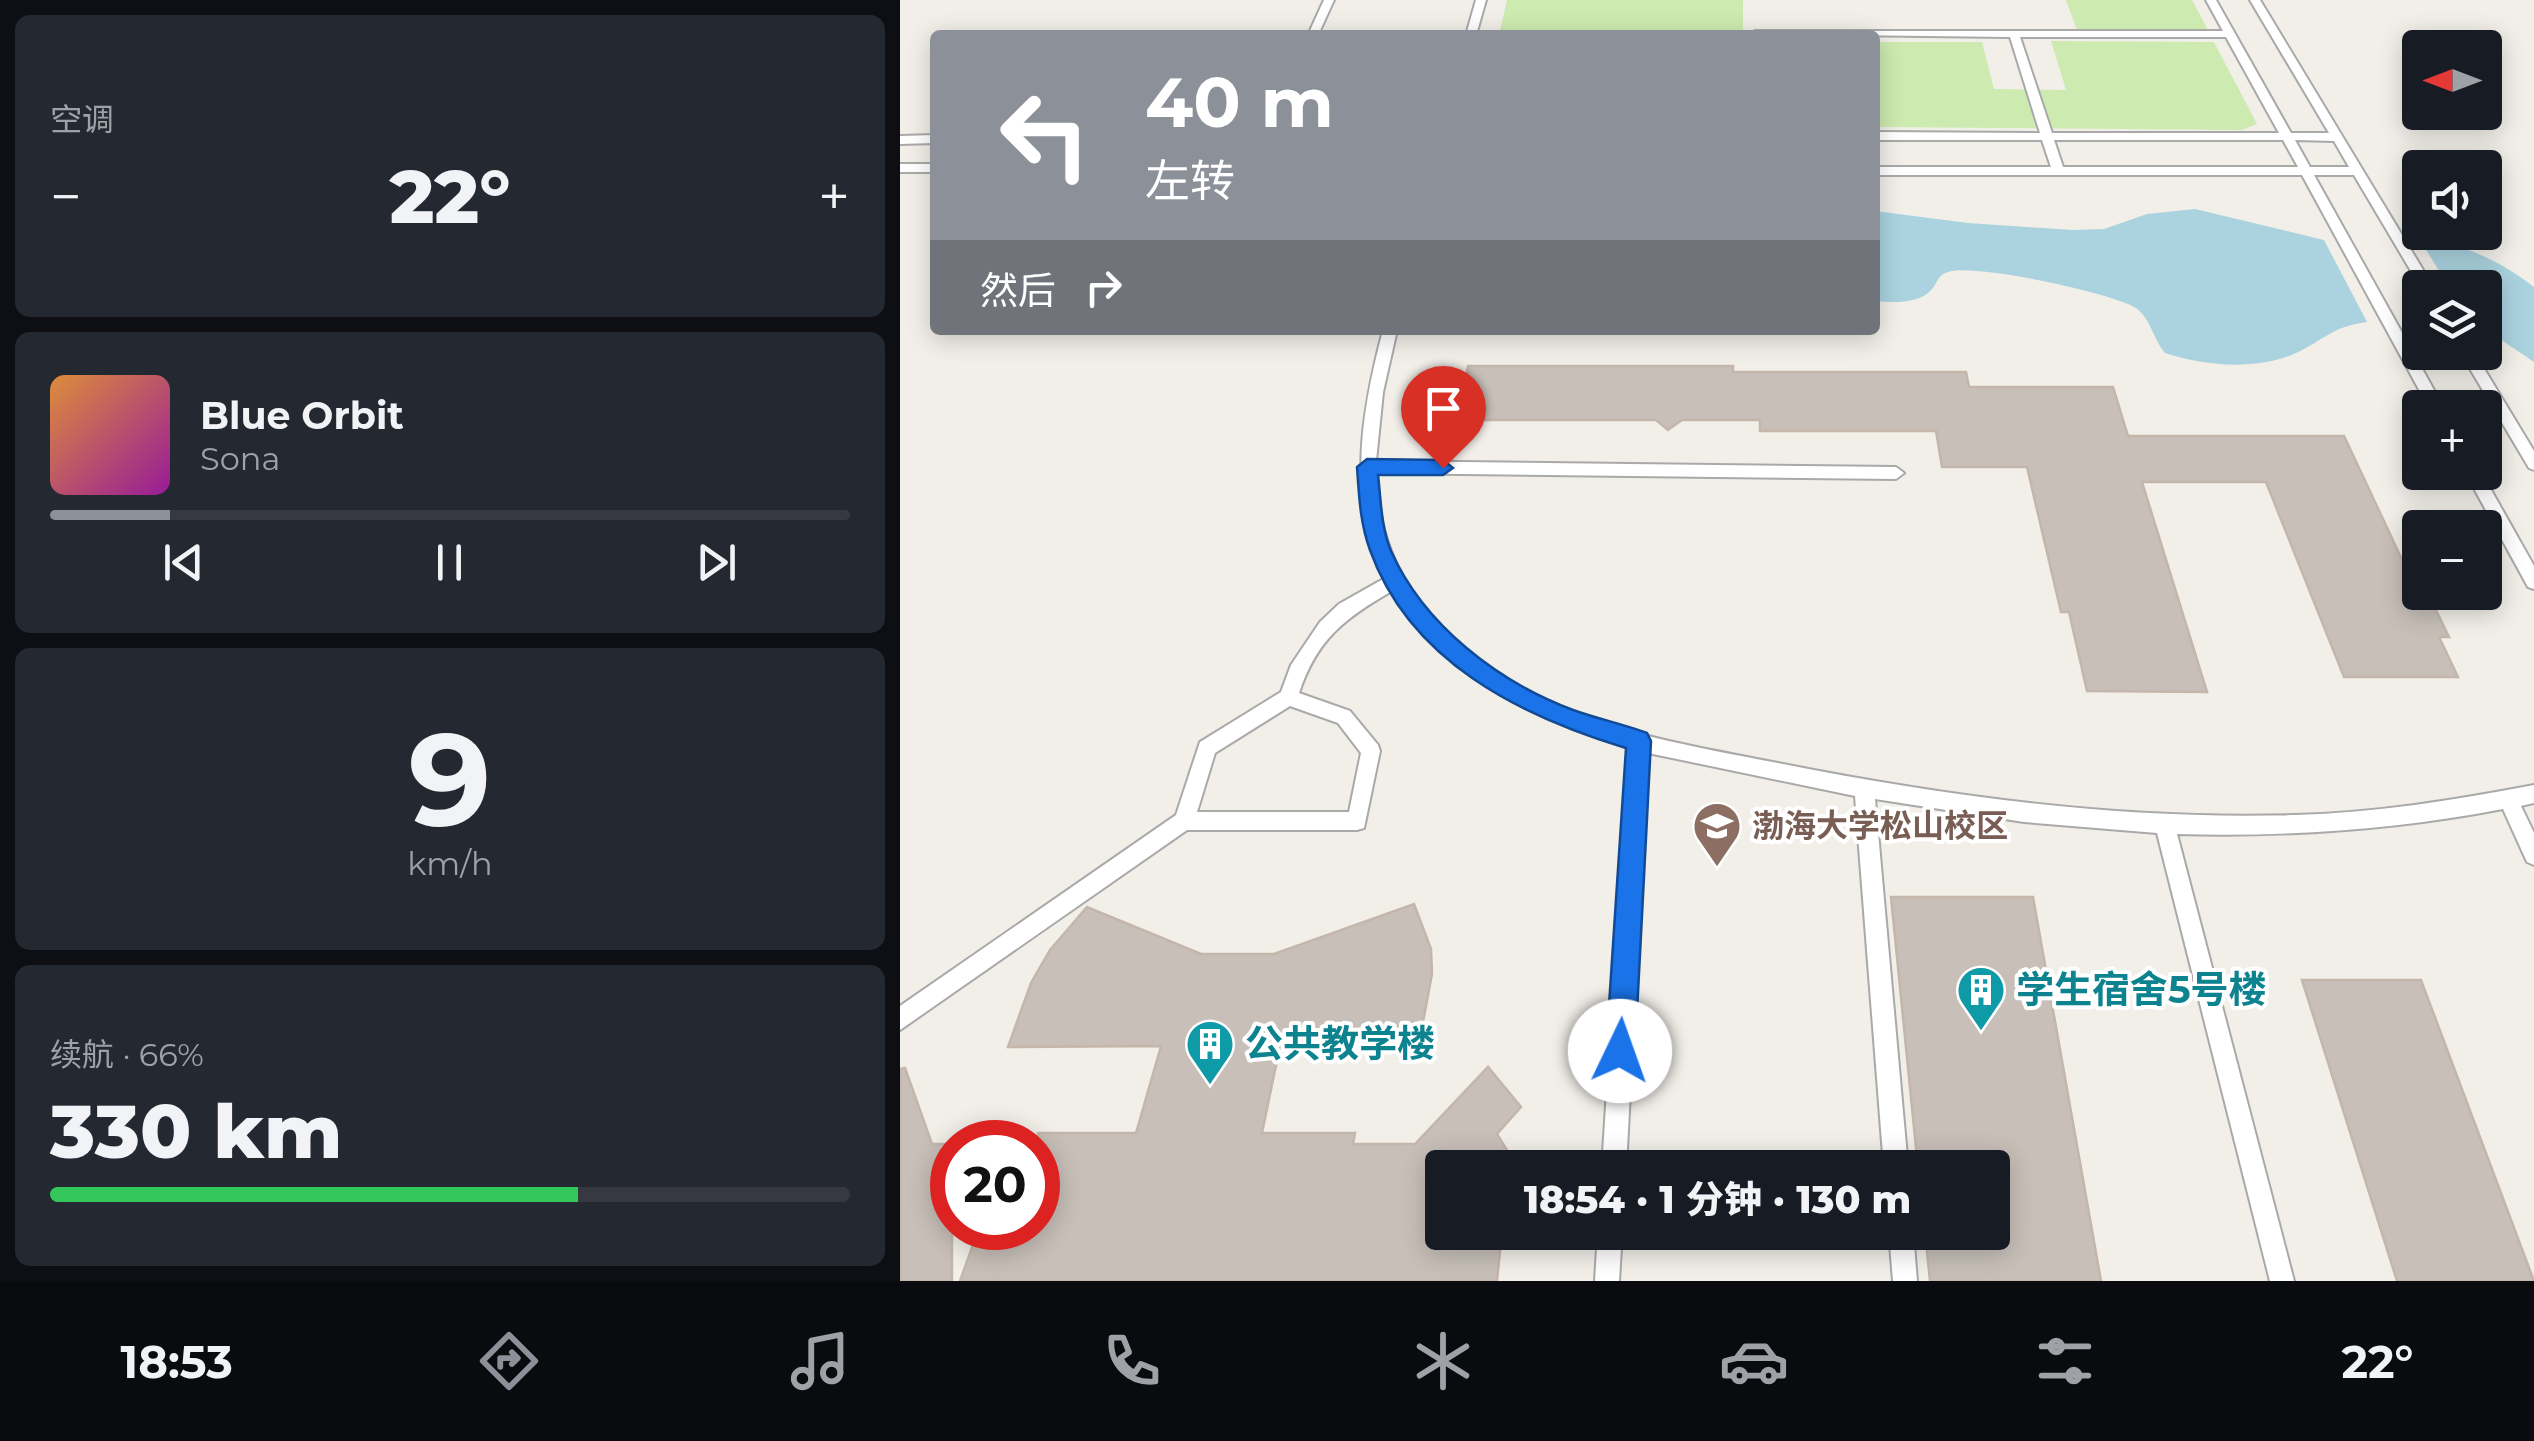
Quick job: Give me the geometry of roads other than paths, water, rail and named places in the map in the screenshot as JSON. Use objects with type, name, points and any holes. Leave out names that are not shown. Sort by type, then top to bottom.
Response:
[{"type":"lane","points":[[1315,30],[1328,0]]},
{"type":"lane","points":[[1473,30],[1481,0]]},
{"type":"lane","points":[[2211,0],[2427,390]]},
{"type":"lane","points":[[2254,0],[2417,270]]},
{"type":"lane","points":[[1880,34],[2230,34]]},
{"type":"lane","points":[[2014,34],[2058,171]]},
{"type":"lane","points":[[1880,136],[2336,136]]},
{"type":"lane","points":[[900,140],[930,139]]},
{"type":"lane","points":[[900,168],[930,168]]},
{"type":"lane","points":[[1880,171],[2358,171]]},
{"type":"lane","points":[[1389,335],[1378,374],[1367,467],[1372,522],[1394,581],[1434,633],[1486,676],[1569,720],[1639,741],[1864,789],[2049,814],[2280,826],[2380,820],[2534,794]]},
{"type":"lane","points":[[2478,370],[2534,464]]},
{"type":"lane","points":[[1367,467],[1896,474]]},
{"type":"lane","points":[[2483,490],[2534,582]]},
{"type":"lane","points":[[1184,821],[1206,748],[1288,697],[1297,671],[1326,627],[1344,608],[1394,581]]},
{"type":"lane","points":[[900,1020],[1184,821],[1356,821],[1371,752],[1344,717],[1288,697]]},
{"type":"lane","points":[[1615,1150],[1639,741]]},
{"type":"lane","points":[[1864,789],[1894,1150]]},
{"type":"lane","points":[[2508,799],[2534,855]]},
{"type":"lane","points":[[2164,822],[2282,1281]]},
{"type":"lane","points":[[1607,1281],[1609,1250]]},
{"type":"lane","points":[[1902,1250],[1905,1281]]},
{"type":"water","points":[[2195,209],[2324,240],[2367,322],[2337,330],[2281,359],[2231,365],[2165,353],[2141,313],[2122,302],[2012,275],[1948,272],[1921,297],[1880,301],[1880,212],[2073,230],[2104,229],[2147,214]]},
{"type":"water","points":[[2426,250],[2466,250],[2508,269],[2534,287],[2534,362],[2502,340],[2502,270],[2439,270]]},
{"type":"place","name":"渤海大学松山校区","points":[[1717,868]]},
{"type":"place","name":"学生宿舍5号楼","points":[[1981,1032]]},
{"type":"place","name":"公共教学楼","points":[[1210,1086]]}]
